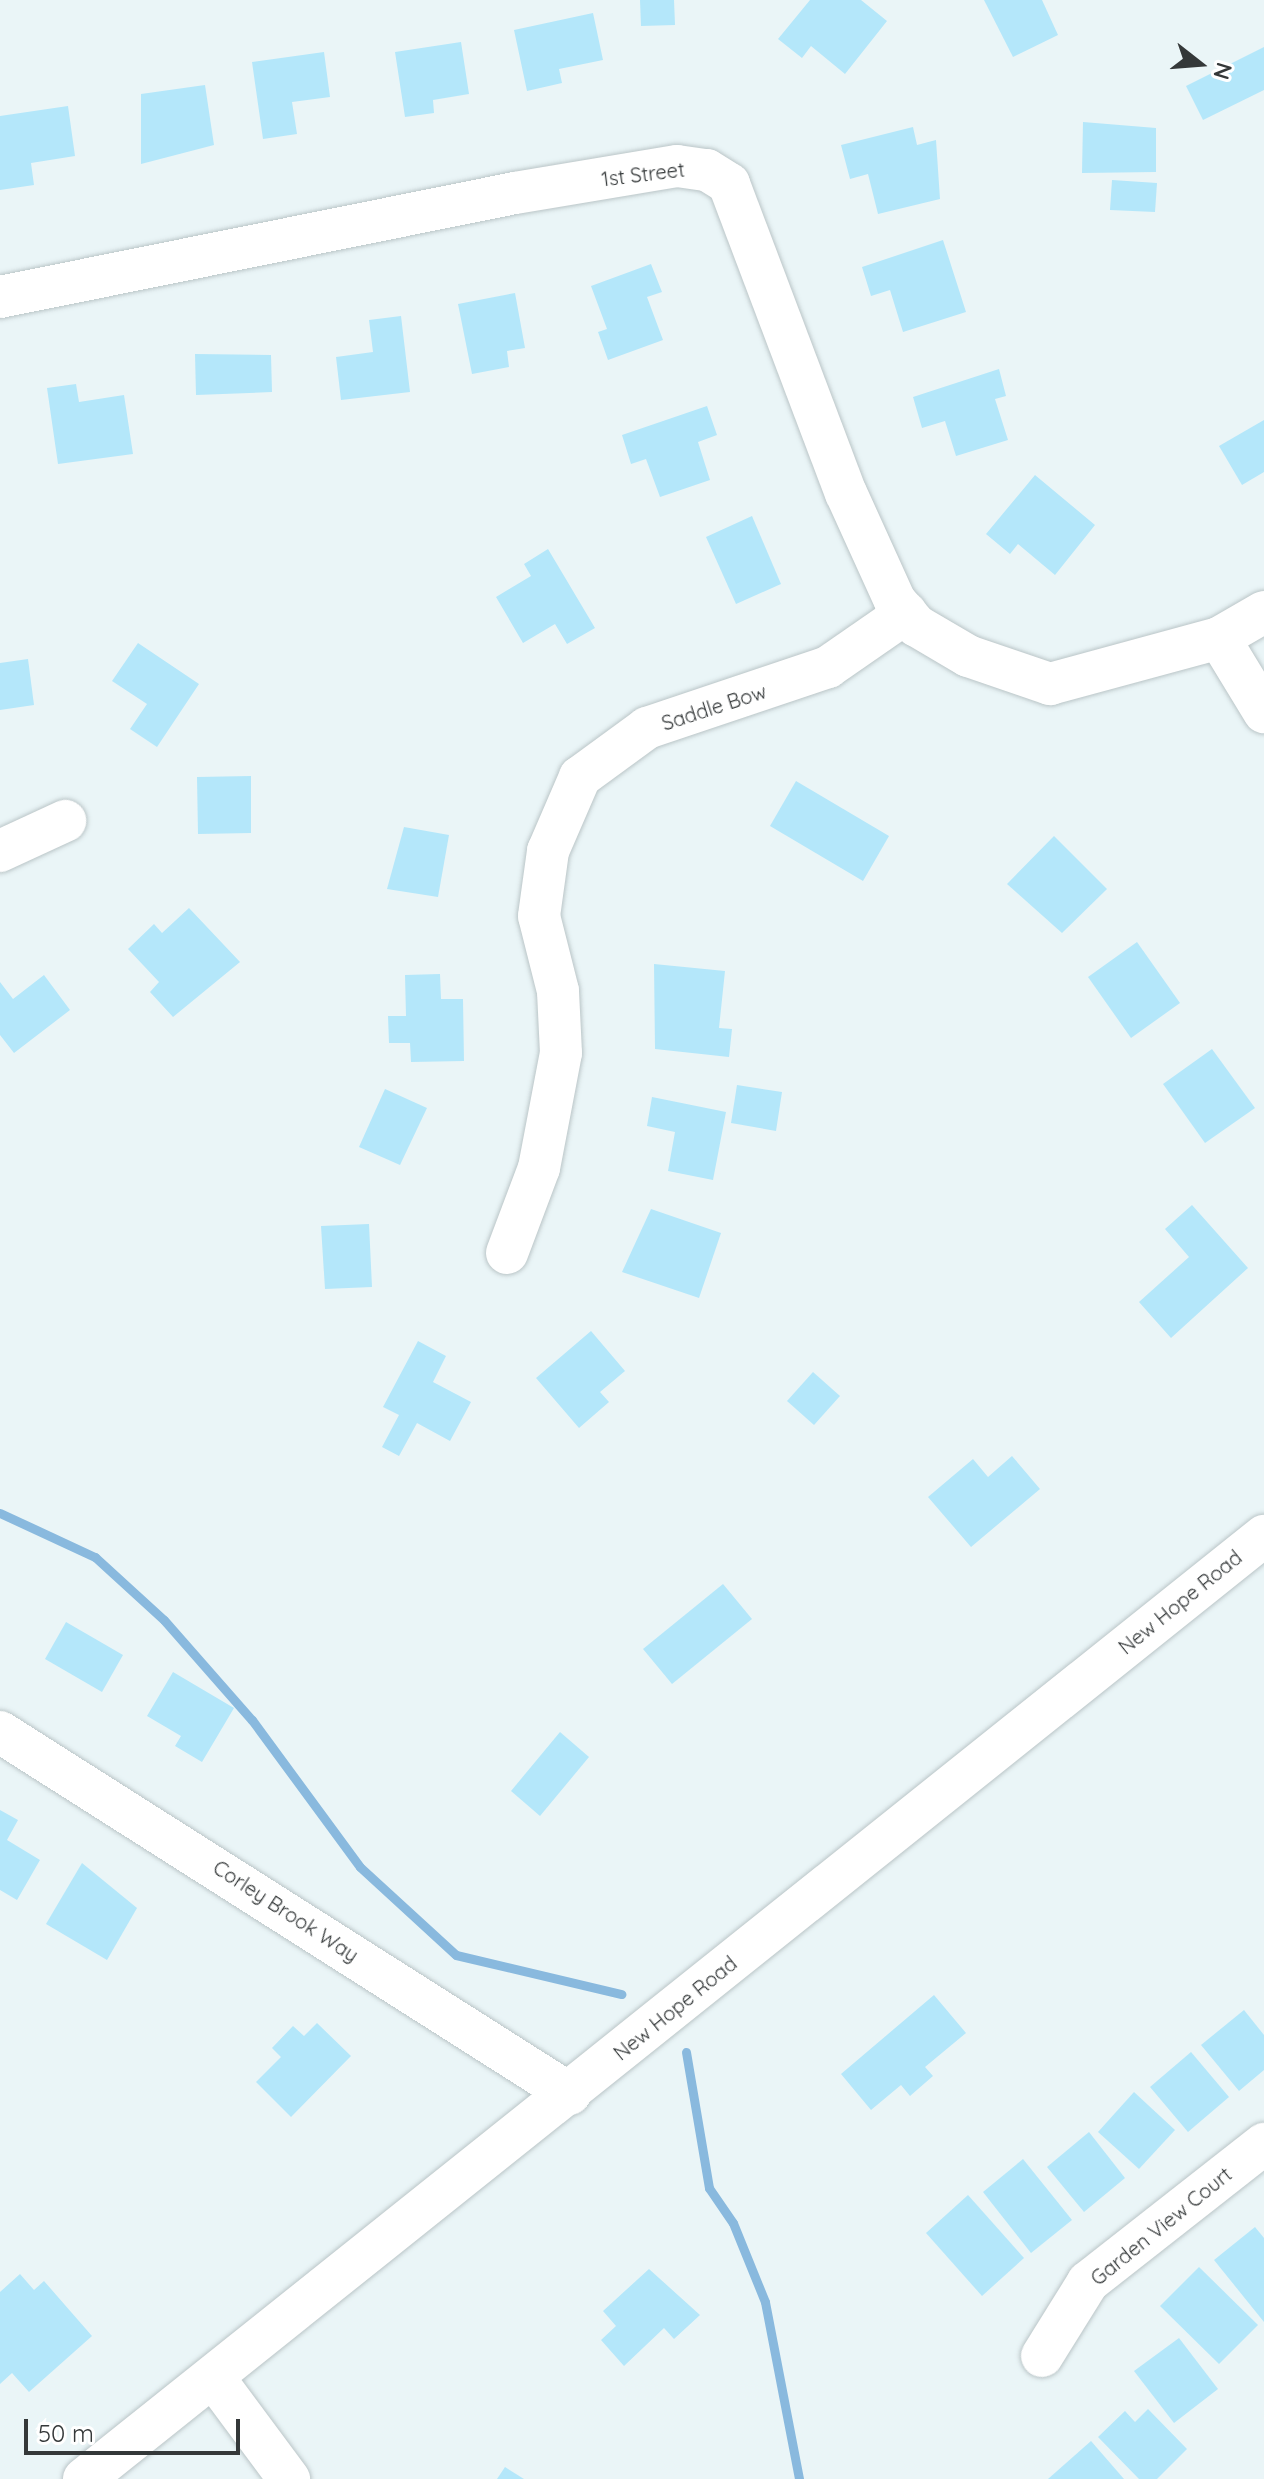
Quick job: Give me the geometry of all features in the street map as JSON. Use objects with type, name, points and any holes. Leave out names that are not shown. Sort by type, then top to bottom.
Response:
[{"type":"street","name":"1st Street","points":[[0,297],[515,193],[677,166],[707,170],[729,184],[846,493],[906,613],[968,656],[1050,684],[1219,638]]},
{"type":"street","points":[[1264,612],[1219,638],[1264,712]]},
{"type":"street","name":"Saddle Bow","points":[[507,1253],[539,1168],[561,1053],[558,991],[539,916],[548,851],[580,777],[647,728],[828,667],[906,613]]},
{"type":"street","points":[[0,851],[65,821]]},
{"type":"street","name":"New Hope Road","points":[[84,2479],[570,2094],[1264,1536]]},
{"type":"street","name":"Corley Brook Way","points":[[0,1732],[570,2094]]},
{"type":"street","name":"Garden View Court","points":[[1042,2356],[1088,2282],[1264,2144]]},
{"type":"street","points":[[214,2378],[289,2479]]},
{"type":"building","points":[[640,0],[674,0],[675,25],[641,26]]},
{"type":"building","points":[[810,0],[861,0],[887,21],[845,74],[811,46],[802,58],[778,39]]},
{"type":"building","points":[[984,0],[1042,0],[1058,35],[1013,57]]},
{"type":"building","points":[[593,13],[603,60],[559,69],[562,83],[527,91],[514,30]]},
{"type":"building","points":[[461,42],[469,94],[433,100],[434,113],[405,117],[395,52]]},
{"type":"building","points":[[1264,47],[1264,90],[1203,120],[1186,86]]},
{"type":"building","points":[[324,52],[330,97],[292,102],[297,134],[263,139],[252,62]]},
{"type":"building","points":[[205,85],[214,145],[141,164],[141,94]]},
{"type":"building","points":[[68,106],[75,156],[31,163],[34,185],[0,190],[0,116]]},
{"type":"building","points":[[1083,122],[1156,128],[1156,172],[1082,173]]},
{"type":"building","points":[[913,127],[917,145],[936,140],[940,199],[878,214],[868,174],[850,179],[841,145]]},
{"type":"building","points":[[1112,180],[1157,183],[1155,212],[1110,210]]},
{"type":"building","points":[[943,240],[966,312],[903,332],[890,290],[871,296],[862,267]]},
{"type":"building","points":[[651,264],[662,292],[647,297],[663,340],[608,360],[598,332],[607,329],[591,286]]},
{"type":"building","points":[[515,293],[525,348],[507,351],[509,367],[472,374],[458,304]]},
{"type":"building","points":[[401,316],[410,392],[341,400],[336,357],[373,352],[369,320]]},
{"type":"building","points":[[195,354],[271,355],[272,392],[196,395]]},
{"type":"building","points":[[999,369],[1006,396],[995,399],[1008,440],[956,456],[945,421],[922,428],[913,397]]},
{"type":"building","points":[[76,384],[79,402],[124,395],[133,454],[58,464],[47,388]]},
{"type":"building","points":[[707,406],[717,435],[698,442],[710,480],[660,497],[646,459],[631,464],[622,435]]},
{"type":"building","points":[[1264,420],[1264,472],[1242,485],[1219,446]]},
{"type":"building","points":[[1035,475],[1095,525],[1055,575],[1018,544],[1010,554],[986,534]]},
{"type":"building","points":[[752,516],[781,584],[736,604],[706,537]]},
{"type":"building","points":[[548,549],[595,628],[567,644],[555,624],[523,643],[496,597],[531,576],[524,564]]},
{"type":"building","points":[[138,643],[199,684],[157,747],[130,729],[147,704],[112,681]]},
{"type":"building","points":[[28,659],[34,705],[0,710],[0,663]]},
{"type":"building","points":[[251,776],[251,833],[198,834],[197,777]]},
{"type":"building","points":[[796,781],[889,836],[863,881],[770,826]]},
{"type":"building","points":[[404,827],[449,835],[438,897],[387,889]]},
{"type":"building","points":[[1054,836],[1107,889],[1062,933],[1007,884]]},
{"type":"building","points":[[189,908],[240,962],[173,1017],[150,992],[159,982],[128,949],[154,924],[162,933]]},
{"type":"building","points":[[1137,942],[1180,1003],[1131,1038],[1088,977]]},
{"type":"building","points":[[654,964],[725,971],[719,1028],[732,1029],[729,1057],[655,1049]]},
{"type":"building","points":[[440,974],[441,999],[463,999],[464,1061],[411,1062],[410,1043],[389,1043],[388,1016],[406,1016],[405,975]]},
{"type":"building","points":[[44,975],[70,1010],[14,1053],[0,1035],[0,982],[13,999]]},
{"type":"building","points":[[1212,1049],[1255,1108],[1205,1143],[1163,1084]]},
{"type":"building","points":[[737,1085],[782,1092],[776,1131],[731,1123]]},
{"type":"building","points":[[385,1089],[427,1108],[400,1165],[359,1147]]},
{"type":"building","points":[[652,1097],[726,1112],[713,1180],[668,1171],[675,1132],[647,1126]]},
{"type":"building","points":[[1192,1205],[1248,1268],[1171,1338],[1139,1302],[1189,1257],[1165,1229]]},
{"type":"building","points":[[651,1209],[721,1233],[699,1298],[622,1272]]},
{"type":"building","points":[[369,1224],[372,1287],[325,1289],[321,1226]]},
{"type":"building","points":[[591,1331],[625,1371],[600,1392],[609,1402],[579,1428],[536,1378]]},
{"type":"building","points":[[418,1341],[446,1356],[433,1382],[471,1402],[450,1441],[417,1423],[399,1456],[382,1447],[399,1415],[383,1407]]},
{"type":"building","points":[[813,1372],[840,1396],[814,1425],[787,1401]]},
{"type":"building","points":[[1012,1456],[1040,1489],[971,1547],[928,1497],[973,1459],[988,1477]]},
{"type":"building","points":[[723,1584],[752,1619],[672,1684],[643,1649]]},
{"type":"building","points":[[66,1622],[123,1655],[102,1692],[45,1659]]},
{"type":"building","points":[[173,1672],[234,1708],[202,1762],[175,1746],[181,1736],[147,1716]]},
{"type":"building","points":[[560,1732],[589,1757],[540,1816],[511,1791]]},
{"type":"building","points":[[0,1810],[18,1820],[7,1840],[40,1860],[17,1900],[0,1890]]},
{"type":"building","points":[[82,1863],[137,1908],[107,1960],[46,1924]]},
{"type":"building","points":[[934,1995],[966,2033],[925,2067],[933,2076],[910,2096],[901,2085],[871,2110],[841,2074]]},
{"type":"building","points":[[1244,2010],[1264,2035],[1264,2070],[1239,2091],[1201,2045]]},
{"type":"building","points":[[317,2023],[351,2056],[291,2117],[256,2082],[281,2057],[272,2048],[293,2026],[304,2036]]},
{"type":"building","points":[[1191,2052],[1229,2097],[1188,2132],[1150,2087]]},
{"type":"building","points":[[1134,2092],[1175,2130],[1139,2169],[1098,2132]]},
{"type":"building","points":[[1089,2132],[1125,2178],[1084,2212],[1047,2167]]},
{"type":"building","points":[[1023,2159],[1072,2220],[1031,2253],[983,2192]]},
{"type":"building","points":[[968,2195],[1024,2258],[982,2296],[926,2233]]},
{"type":"building","points":[[1255,2227],[1264,2238],[1264,2322],[1214,2260]]},
{"type":"building","points":[[1199,2267],[1258,2325],[1219,2364],[1160,2306]]},
{"type":"building","points":[[649,2269],[700,2315],[674,2339],[664,2328],[624,2366],[601,2340],[616,2326],[603,2311]]},
{"type":"building","points":[[20,2274],[34,2290],[44,2281],[92,2336],[29,2392],[12,2373],[0,2384],[0,2292]]},
{"type":"building","points":[[1179,2338],[1218,2389],[1174,2423],[1134,2371]]},
{"type":"building","points":[[1148,2409],[1187,2449],[1157,2479],[1139,2479],[1098,2437],[1125,2411],[1135,2422]]},
{"type":"building","points":[[1091,2441],[1124,2479],[1048,2479]]},
{"type":"building","points":[[505,2467],[524,2479],[497,2479]]},
{"type":"waterway","points":[[0,1513],[95,1557],[164,1620],[252,1720],[360,1867],[456,1955],[621,1994]]},
{"type":"waterway","points":[[686,2052],[709,2188],[733,2223],[765,2302],[799,2479]]}]
